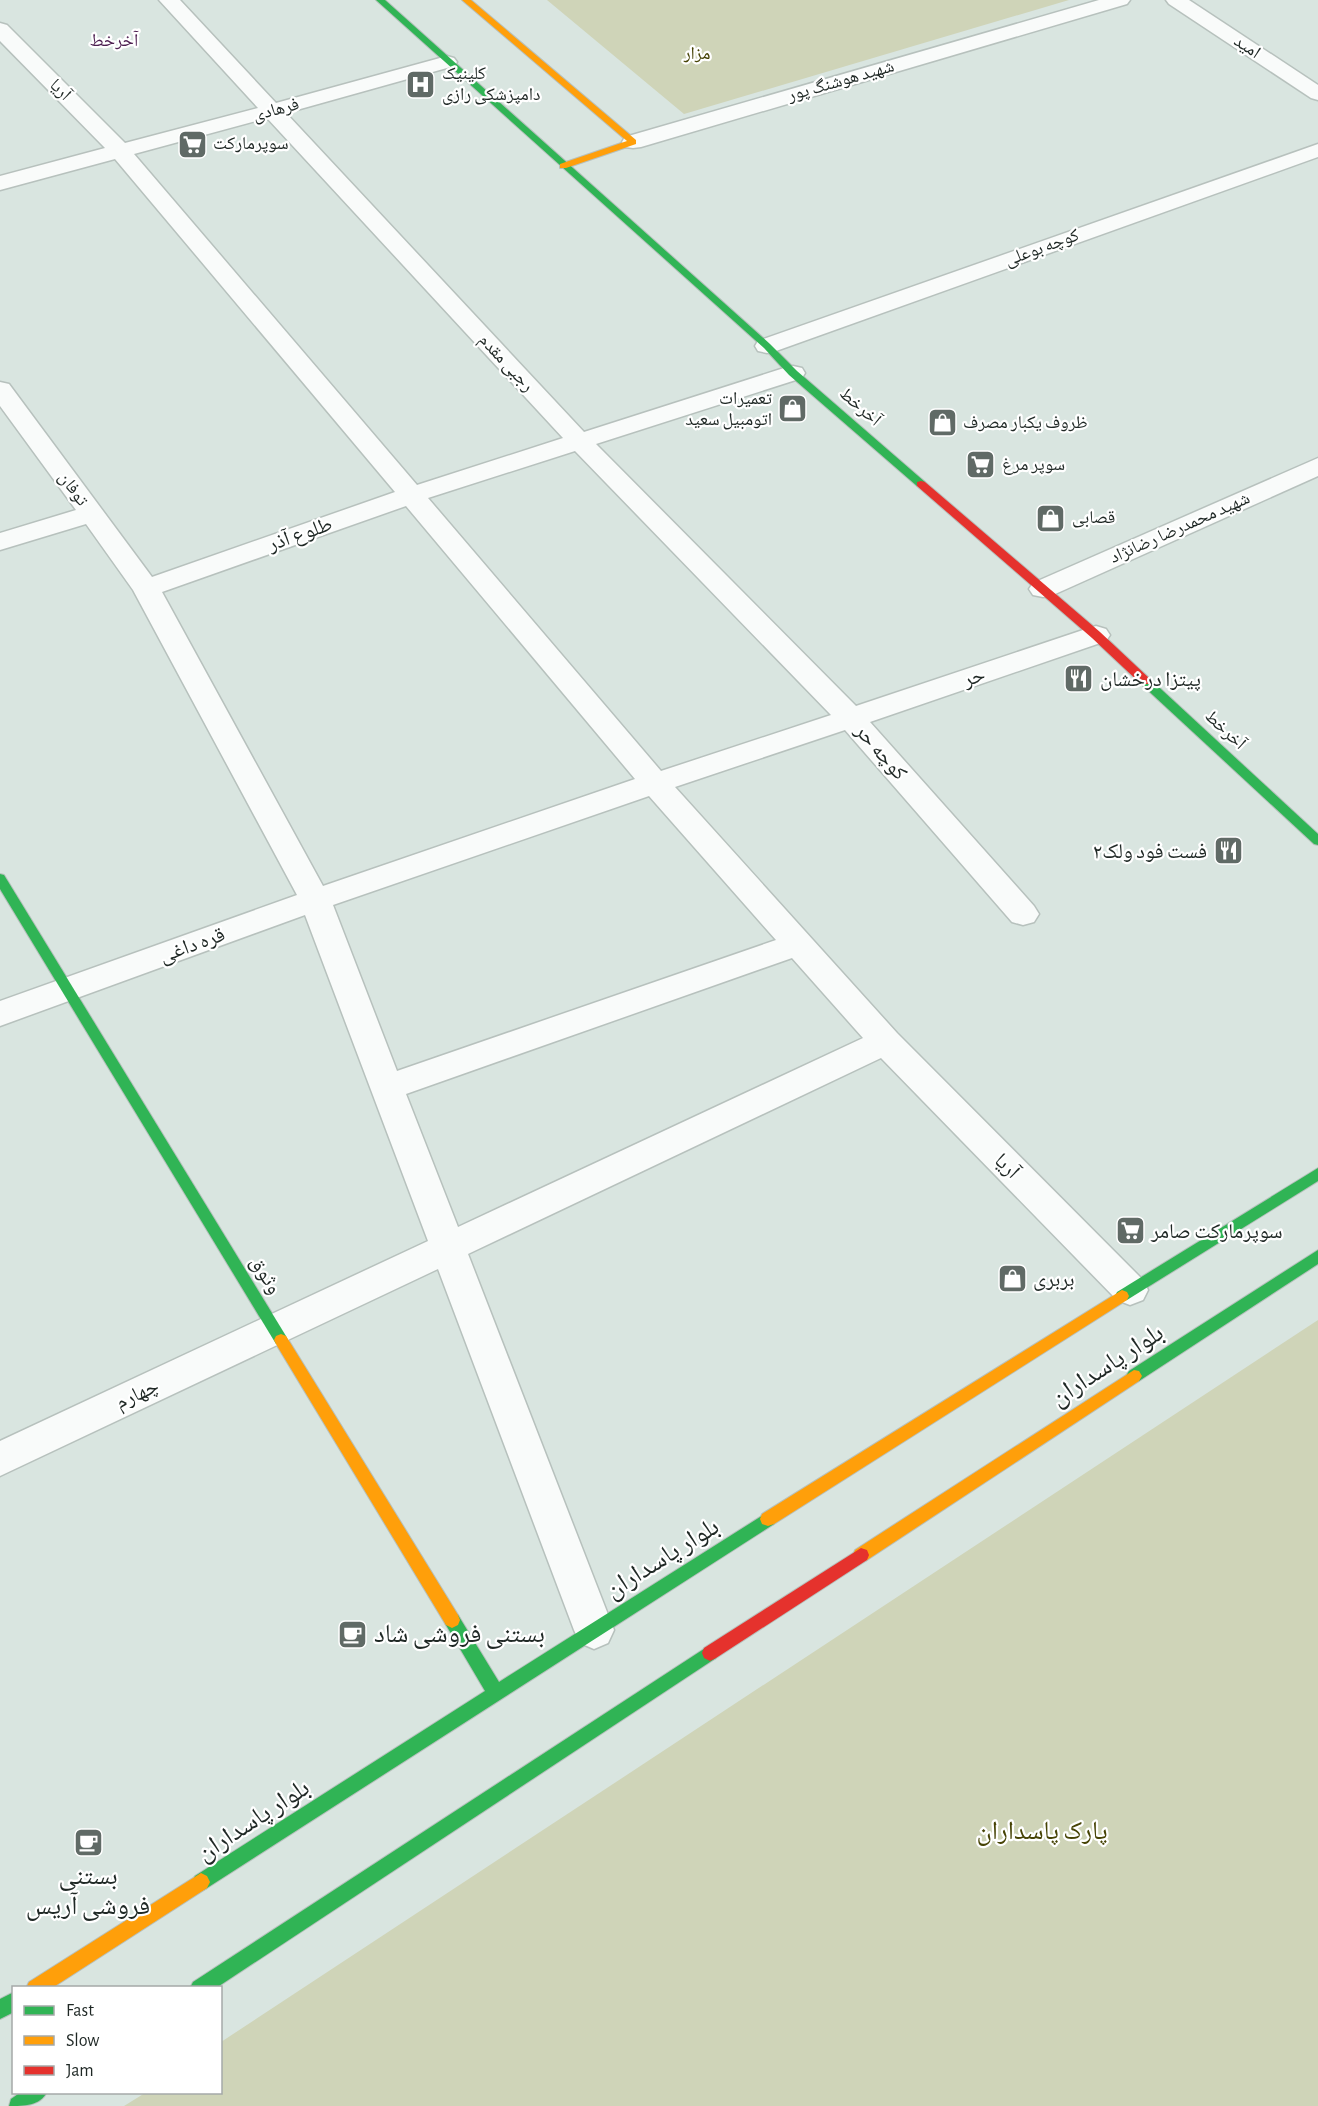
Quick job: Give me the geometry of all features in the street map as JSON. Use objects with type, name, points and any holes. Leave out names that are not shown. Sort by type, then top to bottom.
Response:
[{"type":"street","name":"رجبی مقدم","points":[[169,0],[578,440],[851,718]]},
{"type":"street","name":"آخرخط","points":[[380,0],[767,346],[793,373],[1096,635],[1318,841]]},
{"type":"street","points":[[466,0],[633,142]]},
{"type":"street","name":"شهید هوشنگ پور","points":[[563,166],[633,142],[1120,0]]},
{"type":"street","name":"امید","points":[[1176,0],[1318,94]]},
{"type":"street","name":"آریا","points":[[0,29],[120,151],[655,783],[885,1042],[1130,1290]]},
{"type":"street","name":"فرهادی","points":[[0,183],[447,62]]},
{"type":"street","name":"کوچه بوعلی","points":[[767,346],[1318,150]]},
{"type":"street","name":"طلوع آذر","points":[[146,588],[411,495],[793,373]]},
{"type":"street","name":"توفان","points":[[0,389],[146,588]]},
{"type":"street","name":"شهید محمدرضا رضانژاد","points":[[1043,589],[1318,466]]},
{"type":"street","points":[[0,542],[91,514]]},
{"type":"street","points":[[146,588],[315,900],[594,1630]]},
{"type":"street","name":"حر","points":[[851,718],[1096,635]]},
{"type":"street","name":"کوچه حر","points":[[315,900],[851,718],[1023,914]]},
{"type":"street","name":"وثوق","points":[[0,878],[496,1693]]},
{"type":"street","name":"قره داغی","points":[[0,1014],[315,900]]},
{"type":"street","points":[[387,1087],[798,944]]},
{"type":"street","name":"چهارم","points":[[4,1449],[275,1329],[885,1042]]},
{"type":"street","name":"بلوار پاسداران","points":[[38,1986],[594,1630],[1130,1290],[1318,1174]]},
{"type":"street","name":"بلوار پاسداران","points":[[202,1986],[1318,1256]]},
{"type":"street","points":[[18,2106],[35,2094]]},
{"type":"green space","name":"مزار","points":[[547,0],[1069,0],[684,114]]},
{"type":"green space","name":"پارک پاسداران","points":[[1318,1320],[1318,2106],[124,2106],[143,2094],[222,2094],[222,2041]]},
{"type":"traffic: fast","points":[[380,0],[767,346],[793,373],[921,484]]},
{"type":"traffic: fast","points":[[1145,681],[1318,841]]},
{"type":"traffic: fast","points":[[0,878],[281,1340]]},
{"type":"traffic: fast","points":[[1122,1296],[1318,1174]]},
{"type":"traffic: fast","points":[[1134,1376],[1318,1256]]},
{"type":"traffic: fast","points":[[201,1882],[768,1519]]},
{"type":"traffic: fast","points":[[452,1620],[496,1693]]},
{"type":"traffic: fast","points":[[202,1986],[710,1653]]},
{"type":"traffic: fast","points":[[0,2010],[12,2002]]},
{"type":"traffic: fast","points":[[18,2106],[35,2094]]},
{"type":"traffic: slow","points":[[466,0],[633,142]]},
{"type":"traffic: slow","points":[[563,166],[633,142]]},
{"type":"traffic: slow","points":[[768,1519],[1122,1296]]},
{"type":"traffic: slow","points":[[281,1340],[452,1620]]},
{"type":"traffic: slow","points":[[861,1555],[1134,1376]]},
{"type":"traffic: slow","points":[[38,1986],[201,1882]]},
{"type":"traffic: jam","points":[[921,484],[1096,635],[1145,681]]},
{"type":"traffic: jam","points":[[710,1653],[861,1555]]},
{"type":"place","name":"کلینیک دامپزشکی رازی","points":[[421,84]]},
{"type":"place","name":"سوپرمارکت","points":[[192,144]]},
{"type":"place","name":"تعمیرات اتومبیل سعید","points":[[793,409]]},
{"type":"place","name":"ظروف یکبار مصرف","points":[[942,423]]},
{"type":"place","name":"سوپر مرغ","points":[[981,465]]},
{"type":"place","name":"قصابی","points":[[1051,518]]},
{"type":"place","name":"پیتزا درخشان","points":[[1079,679]]},
{"type":"place","name":"فست فود ولک۲","points":[[1228,851]]},
{"type":"place","name":"سوپرمارکت صامر","points":[[1130,1231]]},
{"type":"place","name":"بربری","points":[[1012,1279]]},
{"type":"place","name":"بستنی فروشی شاد","points":[[353,1634]]},
{"type":"place","name":"بستنی فروشی آریس","points":[[88,1842]]},
{"type":"district","name":"آخرخط","points":[[114,41]]}]
